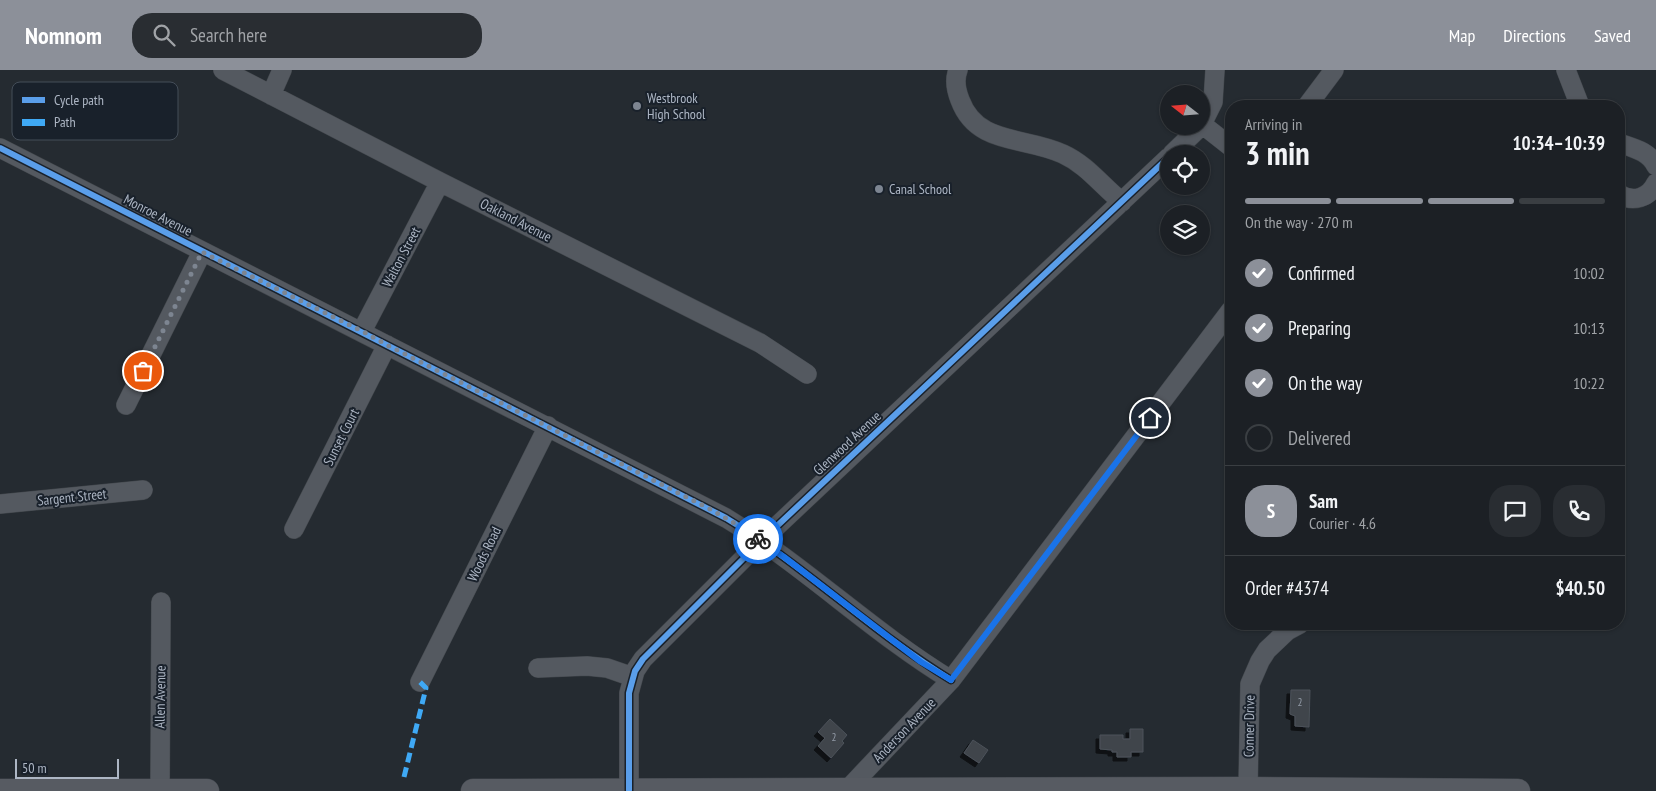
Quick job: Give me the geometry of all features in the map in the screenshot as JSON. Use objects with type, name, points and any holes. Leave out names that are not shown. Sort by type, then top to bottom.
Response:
[{"type":"main road","points":[[473,791],[1248,789],[1518,791]]},
{"type":"main road","points":[[0,791],[207,791]]},
{"type":"street","name":"Oakland Avenue","points":[[222,70],[440,182],[760,342],[807,374]]},
{"type":"street","points":[[271,95],[282,70]]},
{"type":"street","points":[[958,70],[955,84],[963,108],[971,120],[983,130],[1061,153],[1088,169],[1122,202]]},
{"type":"street","points":[[1210,109],[1213,102],[1215,70]]},
{"type":"street","points":[[1312,100],[1334,70]]},
{"type":"street","points":[[1566,70],[1578,100]]},
{"type":"street","points":[[1210,132],[1225,143]]},
{"type":"street","points":[[1182,145],[1192,135]]},
{"type":"street","points":[[1625,145],[1646,154],[1656,166]]},
{"type":"street","name":"Monroe Avenue","points":[[0,148],[726,518],[784,557],[921,662],[951,680]]},
{"type":"street","name":"Glenwood Avenue","points":[[629,790],[629,693],[633,676],[642,659],[761,542],[1160,166]]},
{"type":"street","name":"Walton Street","points":[[362,331],[440,182]]},
{"type":"street","points":[[1625,197],[1640,198],[1650,192],[1656,183]]},
{"type":"street","points":[[126,405],[202,252]]},
{"type":"street","name":"Anderson Avenue","points":[[846,791],[951,680],[1225,318]]},
{"type":"street","name":"Sunset Court","points":[[294,529],[387,345]]},
{"type":"street","name":"Woods Road","points":[[420,682],[548,426]]},
{"type":"street","name":"Sargent Street","points":[[0,504],[143,490]]},
{"type":"street","name":"Allen Avenue","points":[[160,791],[161,602]]},
{"type":"street","name":"Conner Drive","points":[[1248,789],[1250,684],[1267,650],[1289,630]]},
{"type":"street","points":[[538,668],[587,666],[608,668],[633,676]]},
{"type":"building","points":[[1291,690],[1310,690],[1309,727],[1295,726],[1295,716],[1290,714]]},
{"type":"building","points":[[830,719],[847,735],[842,741],[844,743],[831,758],[818,746],[825,738],[818,732]]},
{"type":"building","points":[[1130,729],[1143,729],[1143,752],[1131,752],[1131,757],[1117,757],[1117,752],[1100,749],[1100,735],[1123,735],[1123,739],[1130,739]]},
{"type":"building","points":[[973,740],[988,750],[979,763],[964,753]]},
{"type":"marked path","points":[[404,777],[426,688],[420,682]]},
{"type":"cycle path","points":[[0,148],[726,518],[783,557],[894,641],[951,680]]},
{"type":"cycle path","points":[[629,790],[629,693],[635,671],[643,659],[761,541],[1160,165]]},
{"type":"way so far","points":[[143,371],[202,252],[362,331],[710,509],[758,539]]},
{"type":"place","name":"Westbrook High School","points":[[637,106]]},
{"type":"place","name":"Canal School","points":[[879,189]]},
{"type":"route","points":[[758,539],[921,662],[951,680],[1150,418]]}]
